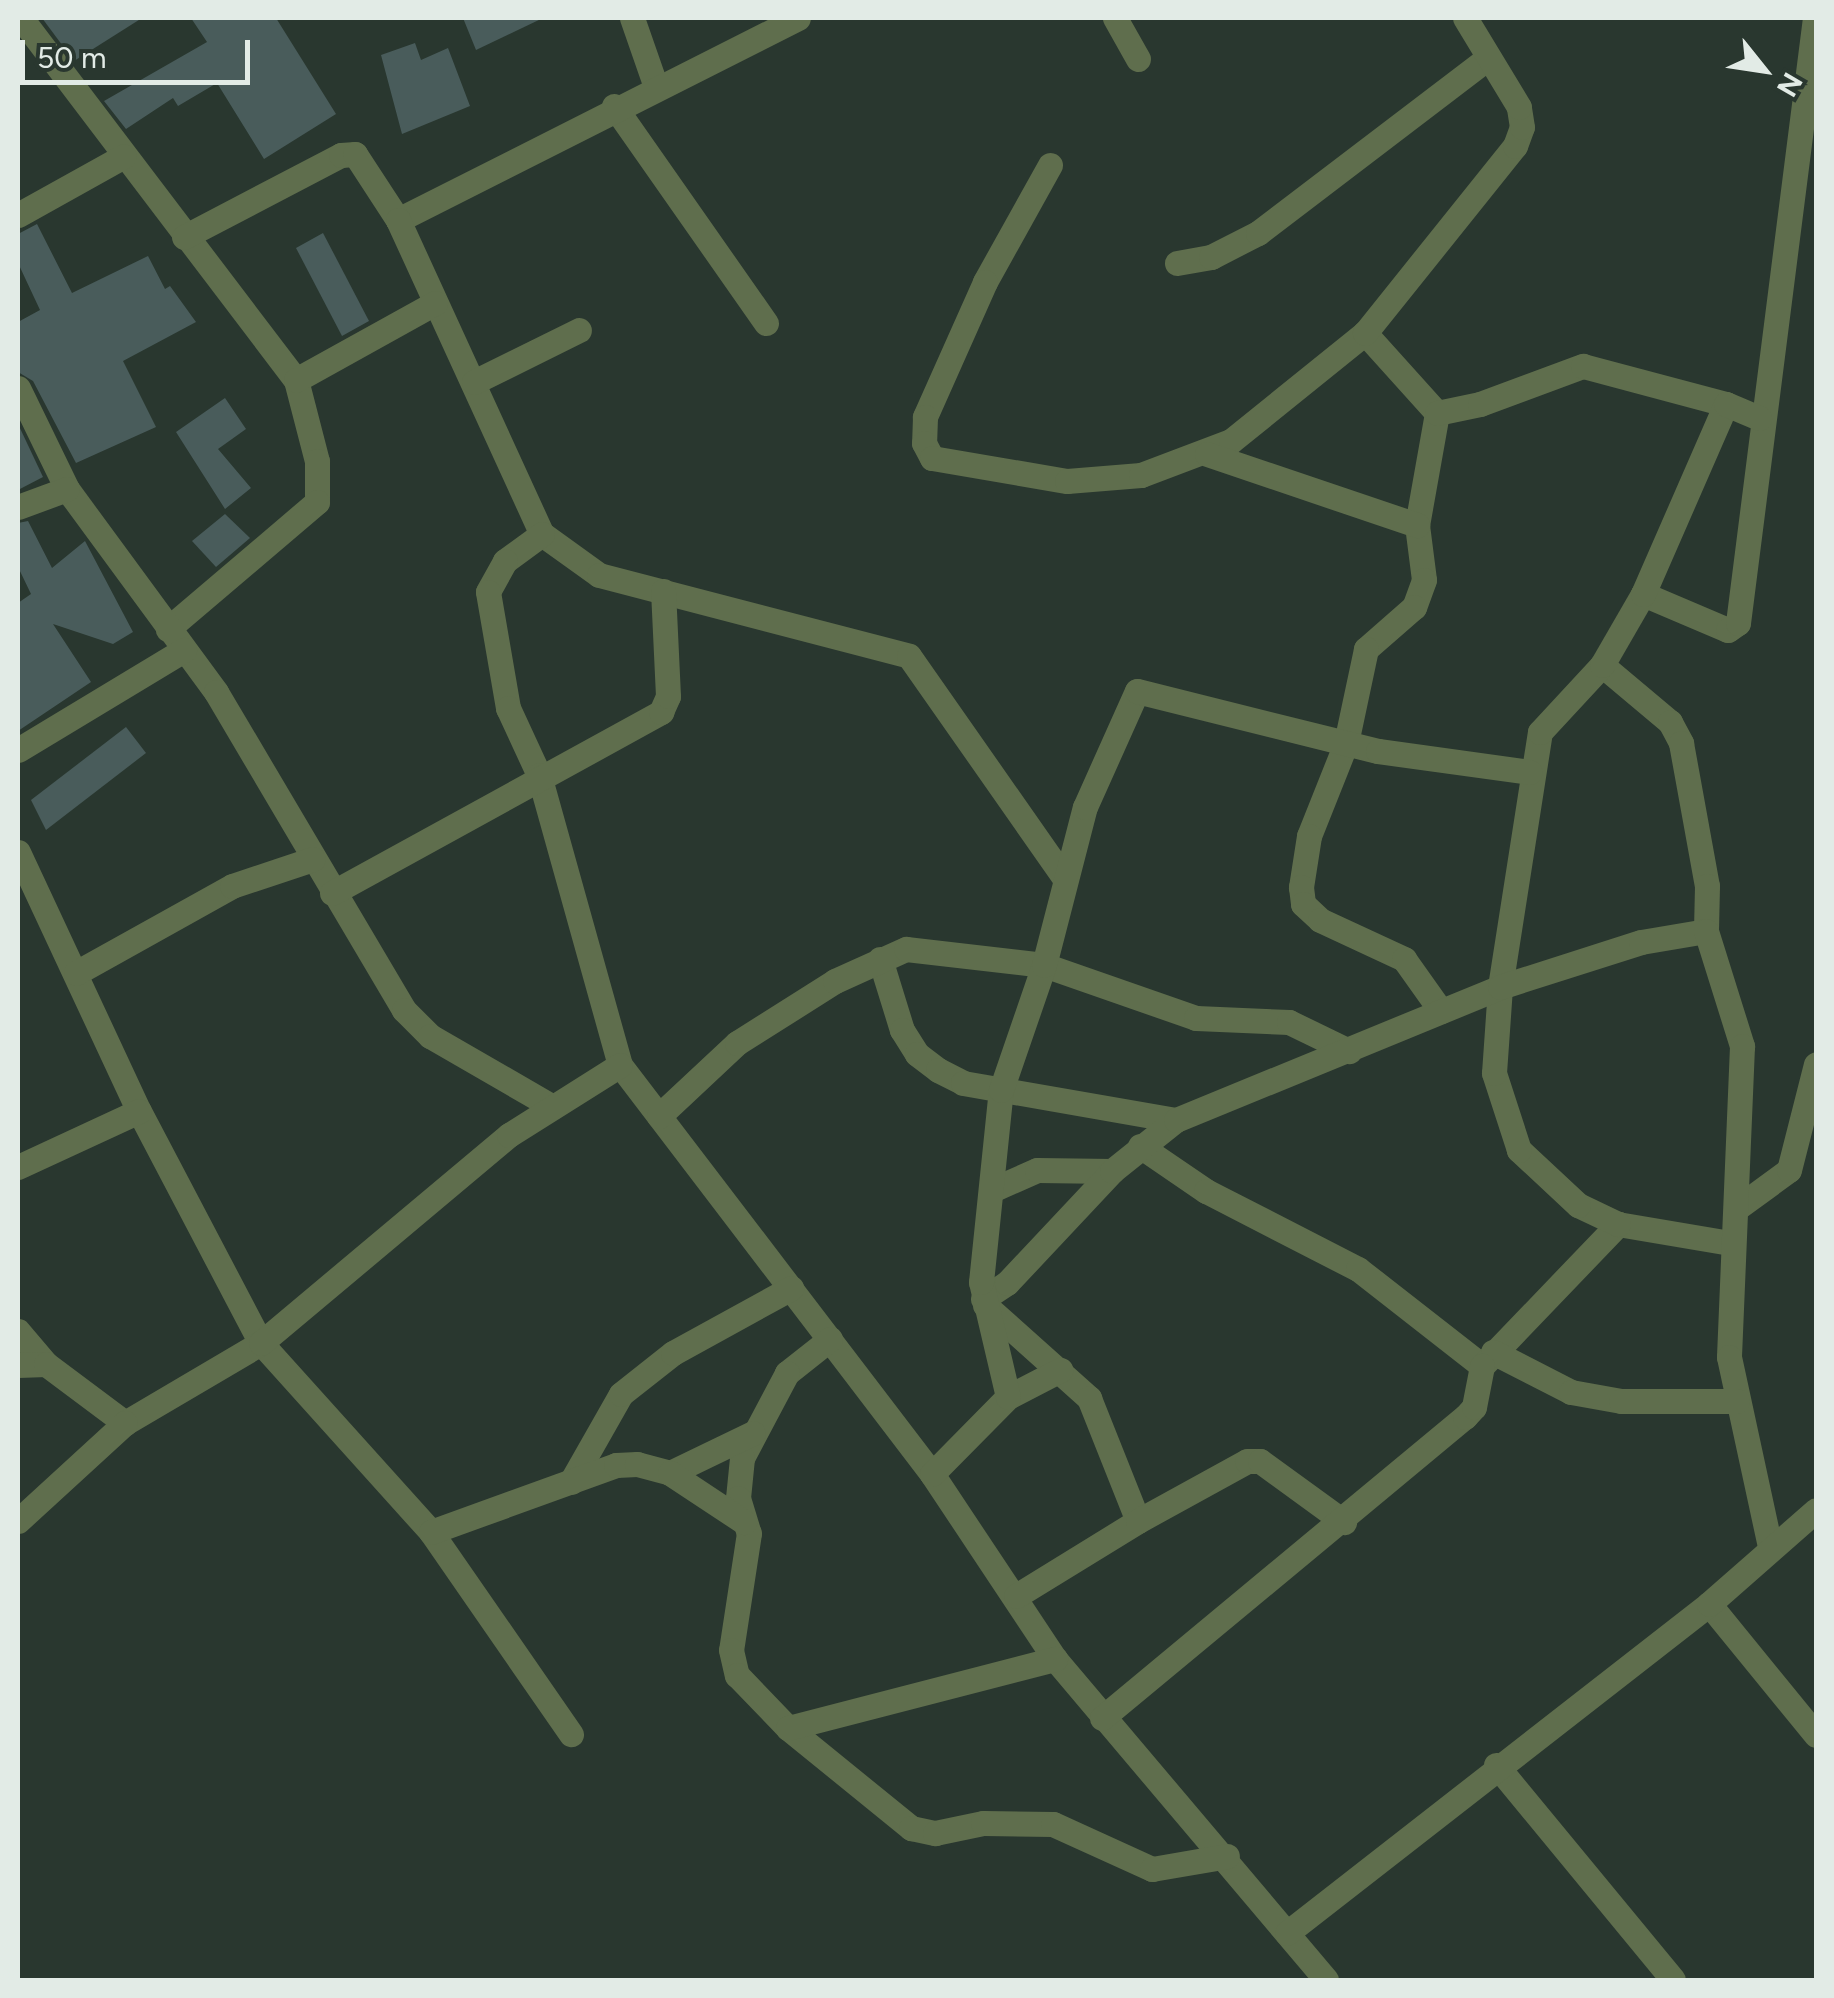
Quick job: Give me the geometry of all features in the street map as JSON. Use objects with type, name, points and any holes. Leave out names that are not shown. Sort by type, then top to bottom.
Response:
[{"type":"street","points":[[18,750],[176,640],[317,502],[317,461],[296,380],[21,18]]},
{"type":"street","points":[[632,18],[655,84]]},
{"type":"street","points":[[398,220],[655,84],[798,18]]},
{"type":"street","points":[[1115,18],[1138,59]]},
{"type":"street","points":[[1050,165],[985,282],[925,417],[924,443],[932,458],[1067,481],[1141,475],[1207,454],[1365,333],[1515,146],[1522,127],[1519,107],[1465,18]]},
{"type":"street","points":[[1643,594],[1735,629],[1760,418],[1809,170],[1815,18]]},
{"type":"street","points":[[1177,263],[1211,257],[1258,233],[1488,58]]},
{"type":"street","points":[[614,106],[766,322]]},
{"type":"street","points":[[184,237],[341,155],[355,154],[398,220],[542,534],[585,570],[909,656],[1065,879]]},
{"type":"street","points":[[18,215],[124,156]]},
{"type":"street","points":[[296,380],[435,303]]},
{"type":"street","points":[[474,382],[578,330]]},
{"type":"street","points":[[1365,333],[1436,413]]},
{"type":"street","points":[[1436,413],[1480,404],[1583,366],[1726,404],[1760,418]]},
{"type":"street","points":[[18,388],[67,489],[216,692],[332,894],[416,1026],[550,1106]]},
{"type":"street","points":[[1726,404],[1643,594],[1602,665],[1544,725],[1530,772],[1500,987],[1494,1074],[1519,1150],[1578,1205],[1618,1224],[1730,1243]]},
{"type":"street","points":[[1436,413],[1417,525],[1424,580],[1414,608],[1366,648],[1346,742],[1310,836],[1303,904],[1320,920],[1396,953],[1441,1011]]},
{"type":"street","points":[[1207,454],[1417,525]]},
{"type":"street","points":[[18,507],[67,489]]},
{"type":"street","points":[[542,534],[505,561],[488,592],[508,708],[539,775],[620,1065],[932,1474],[1055,1658],[1102,1718],[1227,1856],[1326,1980]]},
{"type":"street","points":[[332,894],[539,775],[644,727],[661,712],[668,696],[663,591]]},
{"type":"street","points":[[1602,665],[1670,722],[1681,743],[1707,886],[1706,931],[1742,1046],[1737,1208],[1730,1243],[1728,1357],[1770,1546]]},
{"type":"street","points":[[1008,1397],[984,1302],[982,1262],[994,1189],[1002,1090],[1044,965],[1065,879],[1104,753],[1138,691],[1346,742],[1530,772]]},
{"type":"street","points":[[18,852],[139,1110],[262,1343],[430,1532],[571,1734]]},
{"type":"street","points":[[76,973],[246,879],[313,859]]},
{"type":"street","points":[[984,1302],[1007,1283],[1112,1170],[1176,1120],[1500,987],[1627,946],[1706,931]]},
{"type":"street","points":[[659,1116],[737,1044],[880,959],[928,947],[1044,965],[1196,1018],[1288,1022],[1349,1050]]},
{"type":"street","points":[[880,959],[902,1030],[916,1054],[964,1083],[1176,1120]]},
{"type":"street","points":[[1737,1208],[1789,1170],[1816,1064]]},
{"type":"street","points":[[18,1521],[125,1424],[262,1343],[550,1106],[620,1065]]},
{"type":"street","points":[[18,1167],[139,1110]]},
{"type":"street","points":[[998,1139],[1037,1170]]},
{"type":"street","points":[[1140,1146],[1206,1191],[1358,1269],[1487,1359],[1572,1392],[1621,1400],[1737,1401]]},
{"type":"street","points":[[994,1189],[1037,1170],[1112,1170]]},
{"type":"street","points":[[1102,1718],[1344,1522],[1474,1408],[1487,1359],[1618,1224]]},
{"type":"street","points":[[571,1482],[611,1408],[645,1373],[791,1288]]},
{"type":"street","points":[[984,1302],[1089,1398],[1138,1520]]},
{"type":"street","points":[[18,1330],[46,1364],[125,1424]]},
{"type":"street","points":[[830,1339],[787,1374],[753,1433],[739,1472],[748,1546],[731,1650],[736,1676],[788,1728],[911,1828],[935,1834],[983,1824],[1053,1824],[1152,1869],[1227,1856]]},
{"type":"street","points":[[18,1365],[46,1364]]},
{"type":"street","points":[[932,1474],[1008,1397],[1060,1370]]},
{"type":"street","points":[[670,1473],[753,1433]]},
{"type":"street","points":[[1016,1596],[1138,1520],[1247,1461],[1260,1460],[1344,1522]]},
{"type":"street","points":[[430,1532],[616,1465],[670,1473],[744,1522]]},
{"type":"street","points":[[1288,1933],[1496,1765],[1709,1604],[1770,1546],[1816,1510]]},
{"type":"street","points":[[1709,1604],[1816,1735]]},
{"type":"street","points":[[788,1728],[1055,1658]]},
{"type":"street","points":[[1496,1765],[1673,1980]]},
{"type":"building","points":[[42,18],[142,18],[74,61]]},
{"type":"building","points":[[191,18],[276,18],[336,114],[264,159],[217,83],[178,106],[173,98],[126,129],[104,101],[207,42]]},
{"type":"building","points":[[463,18],[543,18],[476,50]]},
{"type":"building","points":[[415,43],[421,60],[448,48],[470,106],[402,134],[381,55]]},
{"type":"building","points":[[37,224],[72,293],[148,256],[165,289],[170,286],[196,322],[123,361],[156,427],[76,463],[33,381],[18,372],[18,322],[40,310],[18,263],[18,234]]},
{"type":"building","points":[[323,233],[369,321],[342,336],[296,248]]},
{"type":"building","points":[[225,398],[246,429],[218,449],[251,488],[225,509],[176,432]]},
{"type":"building","points":[[18,424],[43,477],[18,490]]},
{"type":"building","points":[[225,514],[250,538],[216,567],[192,541]]},
{"type":"building","points":[[28,521],[52,568],[85,541],[133,632],[113,644],[53,624],[91,682],[18,731],[18,603],[31,594],[18,567],[18,523]]},
{"type":"building","points":[[126,727],[146,753],[46,830],[31,800]]}]
